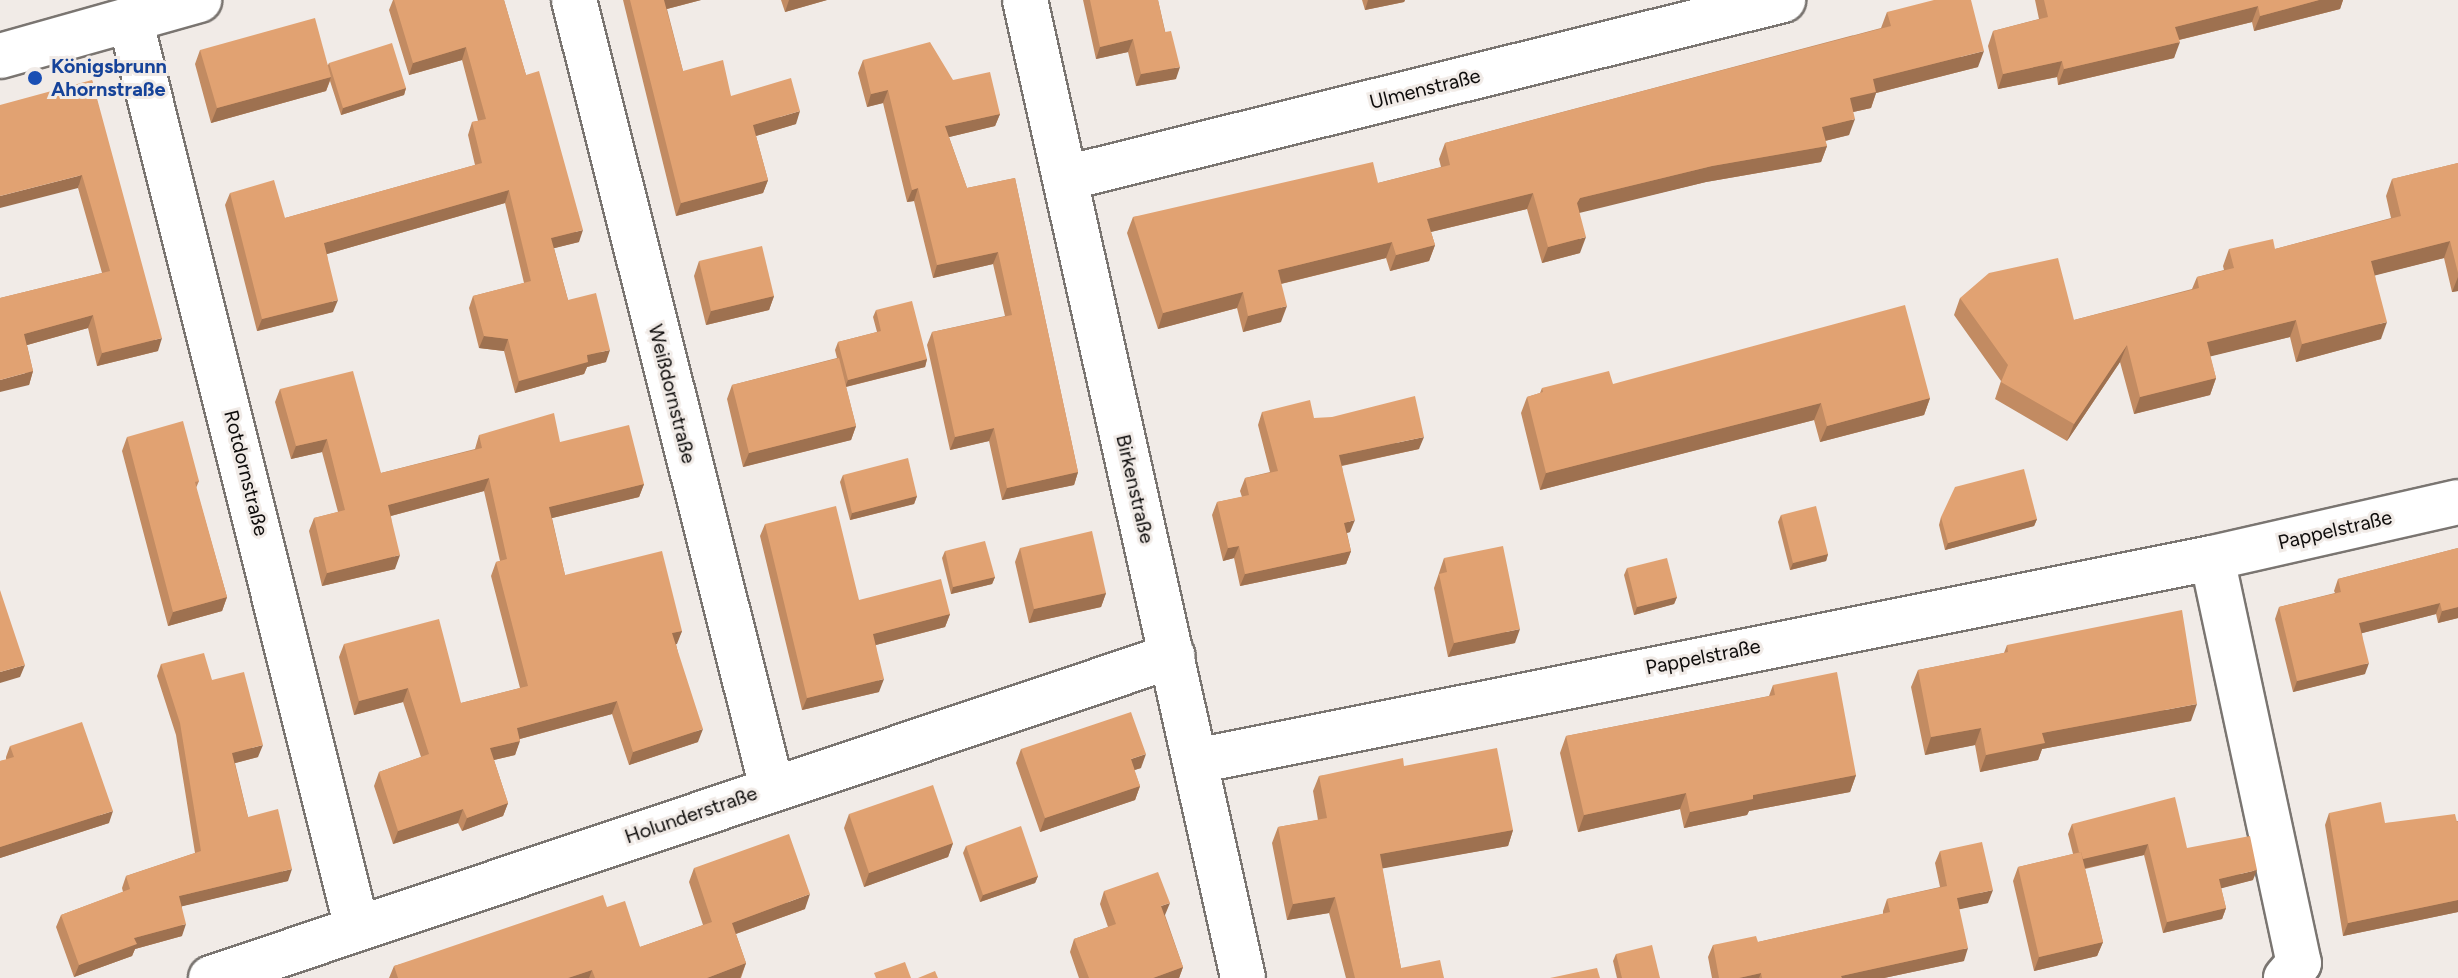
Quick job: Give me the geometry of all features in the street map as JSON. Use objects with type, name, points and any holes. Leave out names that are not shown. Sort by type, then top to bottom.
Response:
[{"type":"street","points":[[0,56],[199,0]]},
{"type":"street","name":"Weißdornstraße","points":[[574,0],[772,788]]},
{"type":"street","name":"Birkenstraße","points":[[1025,0],[1243,978]]},
{"type":"street","name":"Ulmenstraße","points":[[1066,178],[1783,0]]},
{"type":"street","name":"Rotdornstraße","points":[[130,19],[357,928]]},
{"type":"street","name":"Pappelstraße","points":[[1196,761],[2212,558],[2458,502]]},
{"type":"street","points":[[2212,558],[2299,963],[2286,978]]},
{"type":"street","name":"Holunderstraße","points":[[211,978],[1172,656]]},
{"type":"building","points":[[394,0],[504,0],[526,75],[539,71],[583,230],[551,238],[568,300],[596,293],[610,350],[587,355],[588,362],[519,381],[508,339],[484,336],[473,296],[531,281],[509,190],[324,243],[338,300],[262,319],[230,193],[274,180],[285,218],[482,163],[472,122],[486,119],[466,47],[413,63]]},
{"type":"building","points":[[630,0],[664,0],[683,71],[723,60],[731,96],[791,78],[800,111],[753,125],[768,180],[681,203]]},
{"type":"building","points":[[1090,0],[1158,0],[1165,32],[1171,31],[1180,67],[1141,74],[1133,39],[1100,47]]},
{"type":"building","points":[[1934,0],[1971,0],[1984,51],[1873,79],[1876,92],[1850,98],[1855,119],[1822,127],[1827,146],[1712,166],[1580,198],[1577,203],[1586,237],[1548,247],[1533,193],[1427,219],[1435,245],[1396,255],[1392,242],[1278,270],[1287,306],[1248,316],[1243,292],[1163,313],[1133,217],[1373,162],[1378,183],[1450,165],[1445,143],[1891,26],[1887,12]]},
{"type":"building","points":[[2044,0],[2319,0],[2260,16],[2258,6],[2175,27],[2180,42],[2064,69],[2062,61],[2003,74],[1993,31],[2048,17]]},
{"type":"building","points":[[315,18],[331,77],[217,108],[200,50]]},
{"type":"building","points":[[930,42],[953,80],[990,72],[1000,114],[945,126],[967,188],[1015,178],[1078,472],[1007,488],[994,428],[955,437],[932,332],[1012,315],[998,252],[937,265],[918,188],[912,190],[888,90],[871,94],[863,60]]},
{"type":"building","points":[[392,43],[406,88],[343,108],[329,63]]},
{"type":"building","points":[[92,80],[162,338],[102,353],[93,315],[24,334],[33,371],[0,380],[0,298],[110,271],[82,175],[0,196],[0,105]]},
{"type":"building","points":[[2458,163],[2458,273],[2450,241],[2371,261],[2387,322],[2302,344],[2296,320],[2207,342],[2216,378],[2140,397],[2127,345],[2074,424],[2001,382],[2008,365],[1960,298],[1989,273],[2058,258],[2074,320],[2199,288],[2197,277],[2234,268],[2229,249],[2273,239],[2275,249],[2401,216],[2392,179]]},
{"type":"building","points":[[762,246],[774,296],[711,311],[699,261]]},
{"type":"building","points":[[912,301],[927,359],[848,380],[838,342],[881,331],[876,310]]},
{"type":"building","points":[[1905,305],[1930,398],[1827,426],[1821,403],[1546,473],[1527,397],[1543,392],[1542,388],[1609,371],[1613,384]]},
{"type":"building","points":[[839,358],[856,426],[749,453],[732,385]]},
{"type":"building","points":[[353,371],[381,473],[482,448],[479,435],[554,413],[560,442],[629,425],[644,484],[549,507],[565,575],[662,551],[682,631],[672,633],[703,729],[633,752],[617,701],[517,728],[520,741],[490,748],[508,803],[467,818],[463,809],[398,831],[379,772],[429,754],[408,688],[359,701],[344,644],[439,619],[461,703],[528,686],[496,562],[507,559],[489,478],[388,505],[400,555],[327,573],[314,518],[345,510],[327,439],[296,446],[280,389]]},
{"type":"building","points":[[1415,396],[1424,437],[1339,455],[1355,520],[1344,523],[1351,551],[1245,574],[1239,546],[1228,548],[1217,502],[1249,495],[1245,478],[1278,471],[1262,412],[1310,400],[1314,418],[1332,417]]},
{"type":"building","points":[[183,421],[199,481],[195,482],[227,597],[173,612],[127,437]]},
{"type":"building","points":[[908,458],[917,496],[852,513],[843,475]]},
{"type":"building","points":[[2024,469],[2037,519],[1948,543],[1941,517],[1955,487]]},
{"type":"building","points":[[836,506],[859,600],[941,579],[950,614],[873,634],[884,679],[807,698],[765,524]]},
{"type":"building","points":[[1816,506],[1828,554],[1793,563],[1781,515]]},
{"type":"building","points":[[1092,531],[1106,593],[1034,609],[1020,548]]},
{"type":"building","points":[[985,541],[995,577],[953,587],[945,551]]},
{"type":"building","points":[[1503,546],[1520,629],[1454,643],[1439,574],[1447,572],[1444,558]]},
{"type":"building","points":[[2458,548],[2458,607],[2442,611],[2440,603],[2359,623],[2369,663],[2297,681],[2279,607],[2341,592],[2338,579]]},
{"type":"building","points":[[1667,558],[1677,597],[1637,607],[1627,568]]},
{"type":"building","points":[[0,590],[25,665],[0,672]]},
{"type":"building","points":[[2182,610],[2197,704],[2042,733],[2045,743],[1986,755],[1981,728],[1931,737],[1918,670],[2008,652],[2007,645]]},
{"type":"building","points":[[204,653],[212,680],[244,672],[263,745],[232,753],[248,817],[278,809],[292,869],[179,896],[186,924],[134,938],[137,944],[79,965],[61,915],[130,889],[126,876],[201,851],[180,723],[161,664]]},
{"type":"building","points":[[1837,672],[1856,775],[1753,795],[1753,799],[1690,812],[1686,793],[1584,815],[1566,736],[1775,695],[1773,685]]},
{"type":"building","points":[[1131,712],[1146,754],[1131,759],[1140,786],[1045,818],[1021,749]]},
{"type":"building","points":[[82,722],[113,811],[0,847],[0,761],[14,757],[10,746]]},
{"type":"building","points":[[1497,748],[1513,830],[1380,854],[1401,968],[1440,960],[1444,978],[1355,978],[1335,897],[1293,904],[1278,827],[1327,818],[1319,776],[1403,758],[1404,766]]},
{"type":"building","points":[[933,785],[953,843],[869,873],[849,814]]},
{"type":"building","points":[[2175,797],[2187,848],[2250,836],[2257,870],[2219,879],[2226,908],[2167,922],[2148,844],[2083,859],[2072,824]]},
{"type":"building","points":[[2381,802],[2385,823],[2455,814],[2458,821],[2458,900],[2348,923],[2329,813]]},
{"type":"building","points":[[1021,826],[1038,876],[983,895],[966,846]]},
{"type":"building","points":[[789,834],[810,894],[732,923],[746,963],[707,978],[595,978],[592,970],[568,978],[398,978],[394,966],[603,895],[607,907],[625,901],[640,947],[712,922],[694,868]]},
{"type":"building","points":[[1982,842],[1993,890],[1957,898],[1968,948],[1842,978],[1762,978],[1761,973],[1719,978],[1713,945],[1756,936],[1758,942],[1890,912],[1887,899],[1947,886],[1940,851]]},
{"type":"building","points":[[2081,852],[2103,942],[2039,957],[2018,867]]},
{"type":"building","points":[[1158,872],[1170,903],[1161,906],[1183,967],[1153,978],[1089,978],[1074,939],[1116,924],[1104,891]]},
{"type":"building","points":[[1652,945],[1660,978],[1622,978],[1616,954]]},
{"type":"building","points":[[905,962],[911,978],[876,978],[874,973]]},
{"type":"building","points":[[1597,968],[1600,978],[1550,978]]},
{"type":"building","points":[[935,971],[938,978],[918,978]]},
{"type":"place","name":"Königsbrunn Ahornstraße","points":[[35,78]]}]
